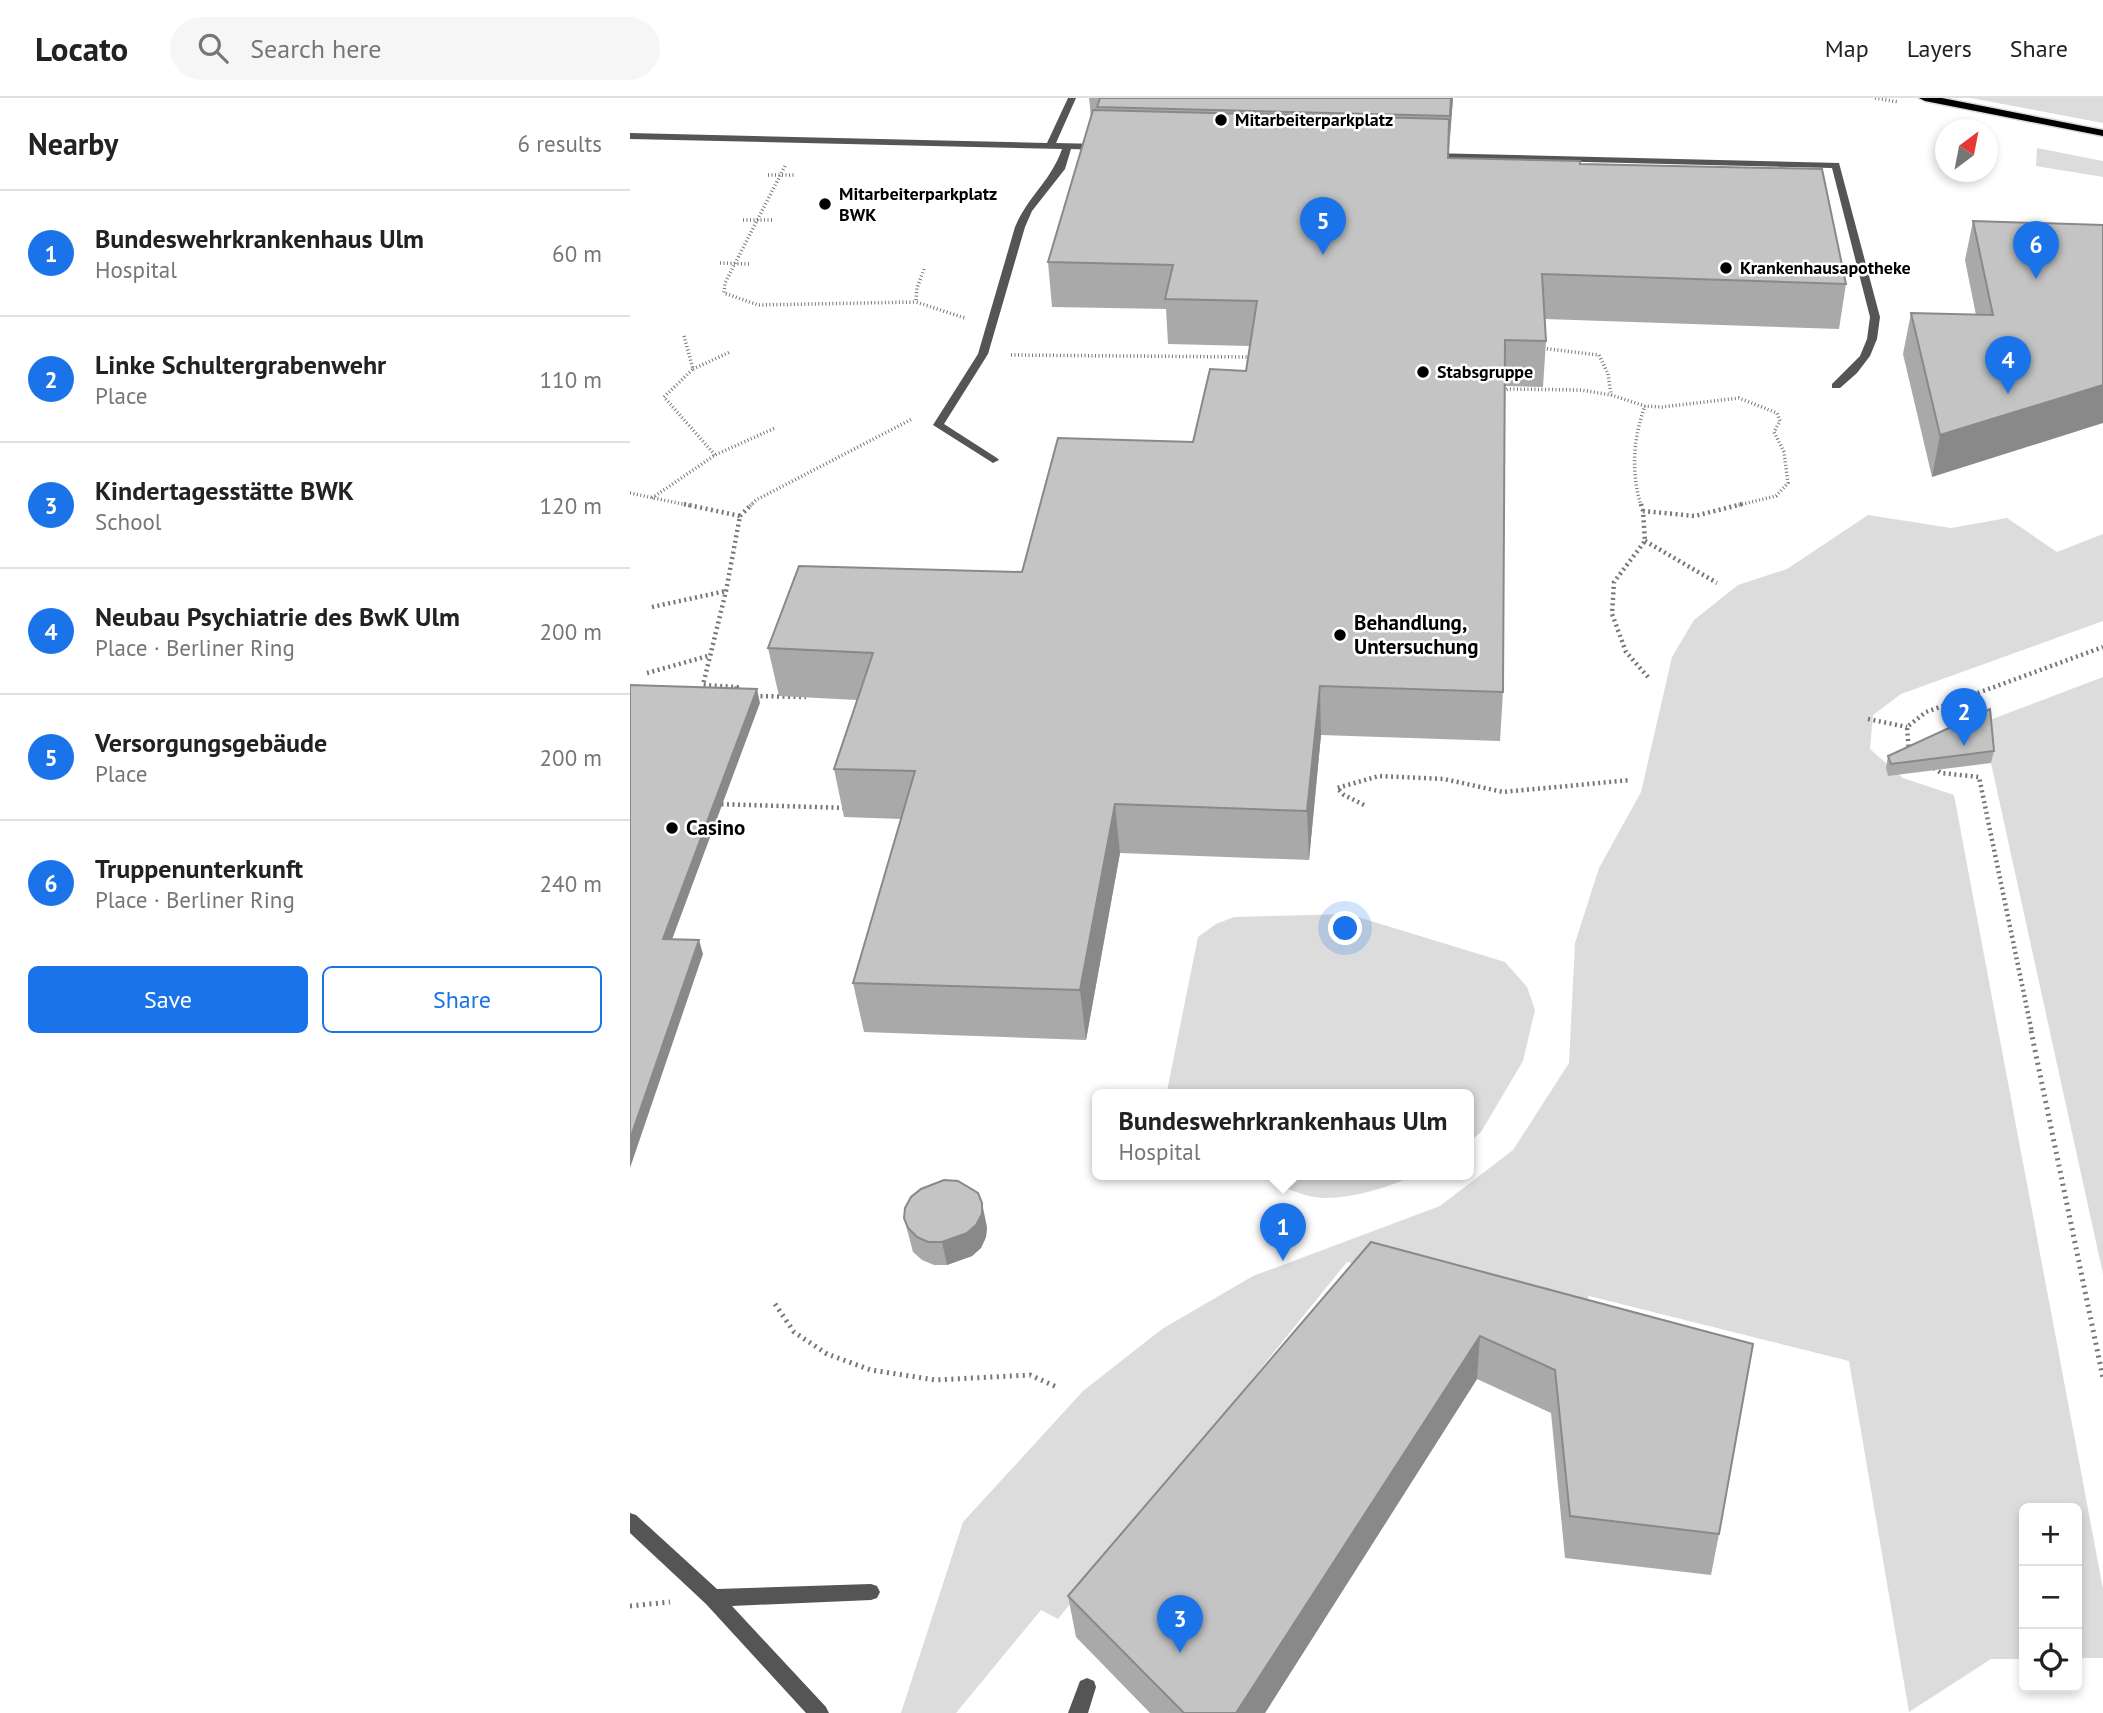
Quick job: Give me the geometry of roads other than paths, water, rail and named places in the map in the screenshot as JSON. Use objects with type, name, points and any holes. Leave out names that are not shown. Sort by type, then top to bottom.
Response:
[{"type":"main road","points":[[1925,98],[2103,133]]},
{"type":"lane","points":[[1051,145],[1072,98]]},
{"type":"lane","points":[[630,136],[1118,147]]},
{"type":"lane","points":[[993,460],[938,425],[983,354],[1020,227],[1027,210],[1060,169],[1068,145]]},
{"type":"lane","points":[[1424,155],[1836,164],[1875,317],[1874,335],[1868,354],[1836,386]]},
{"type":"lane","points":[[630,1521],[713,1598],[818,1713]]},
{"type":"lane","points":[[713,1598],[871,1592]]},
{"type":"lane","points":[[1078,1713],[1087,1688]]},
{"type":"place","name":"Mitarbeiterparkplatz","points":[[1221,120]]},
{"type":"place","name":"Mitarbeiterparkplatz BWK","points":[[825,204]]},
{"type":"place","name":"Versorgungsgebäude","points":[[1323,255]]},
{"type":"place","name":"Krankenhausapotheke","points":[[1726,268]]},
{"type":"place","name":"Truppenunterkunft","points":[[2036,279]]},
{"type":"place","name":"Stabsgruppe","points":[[1423,372]]},
{"type":"place","name":"Neubau Psychiatrie des BwK Ulm","points":[[2008,394]]},
{"type":"place","name":"Behandlung, Untersuchung","points":[[1340,635]]},
{"type":"place","name":"Linke Schultergrabenwehr","points":[[1964,746]]},
{"type":"place","name":"Casino","points":[[672,828]]},
{"type":"place","name":"Bundeswehrkrankenhaus Ulm","points":[[1283,1261]]},
{"type":"place","name":"Kindertagesstätte BWK","points":[[1180,1653]]}]
